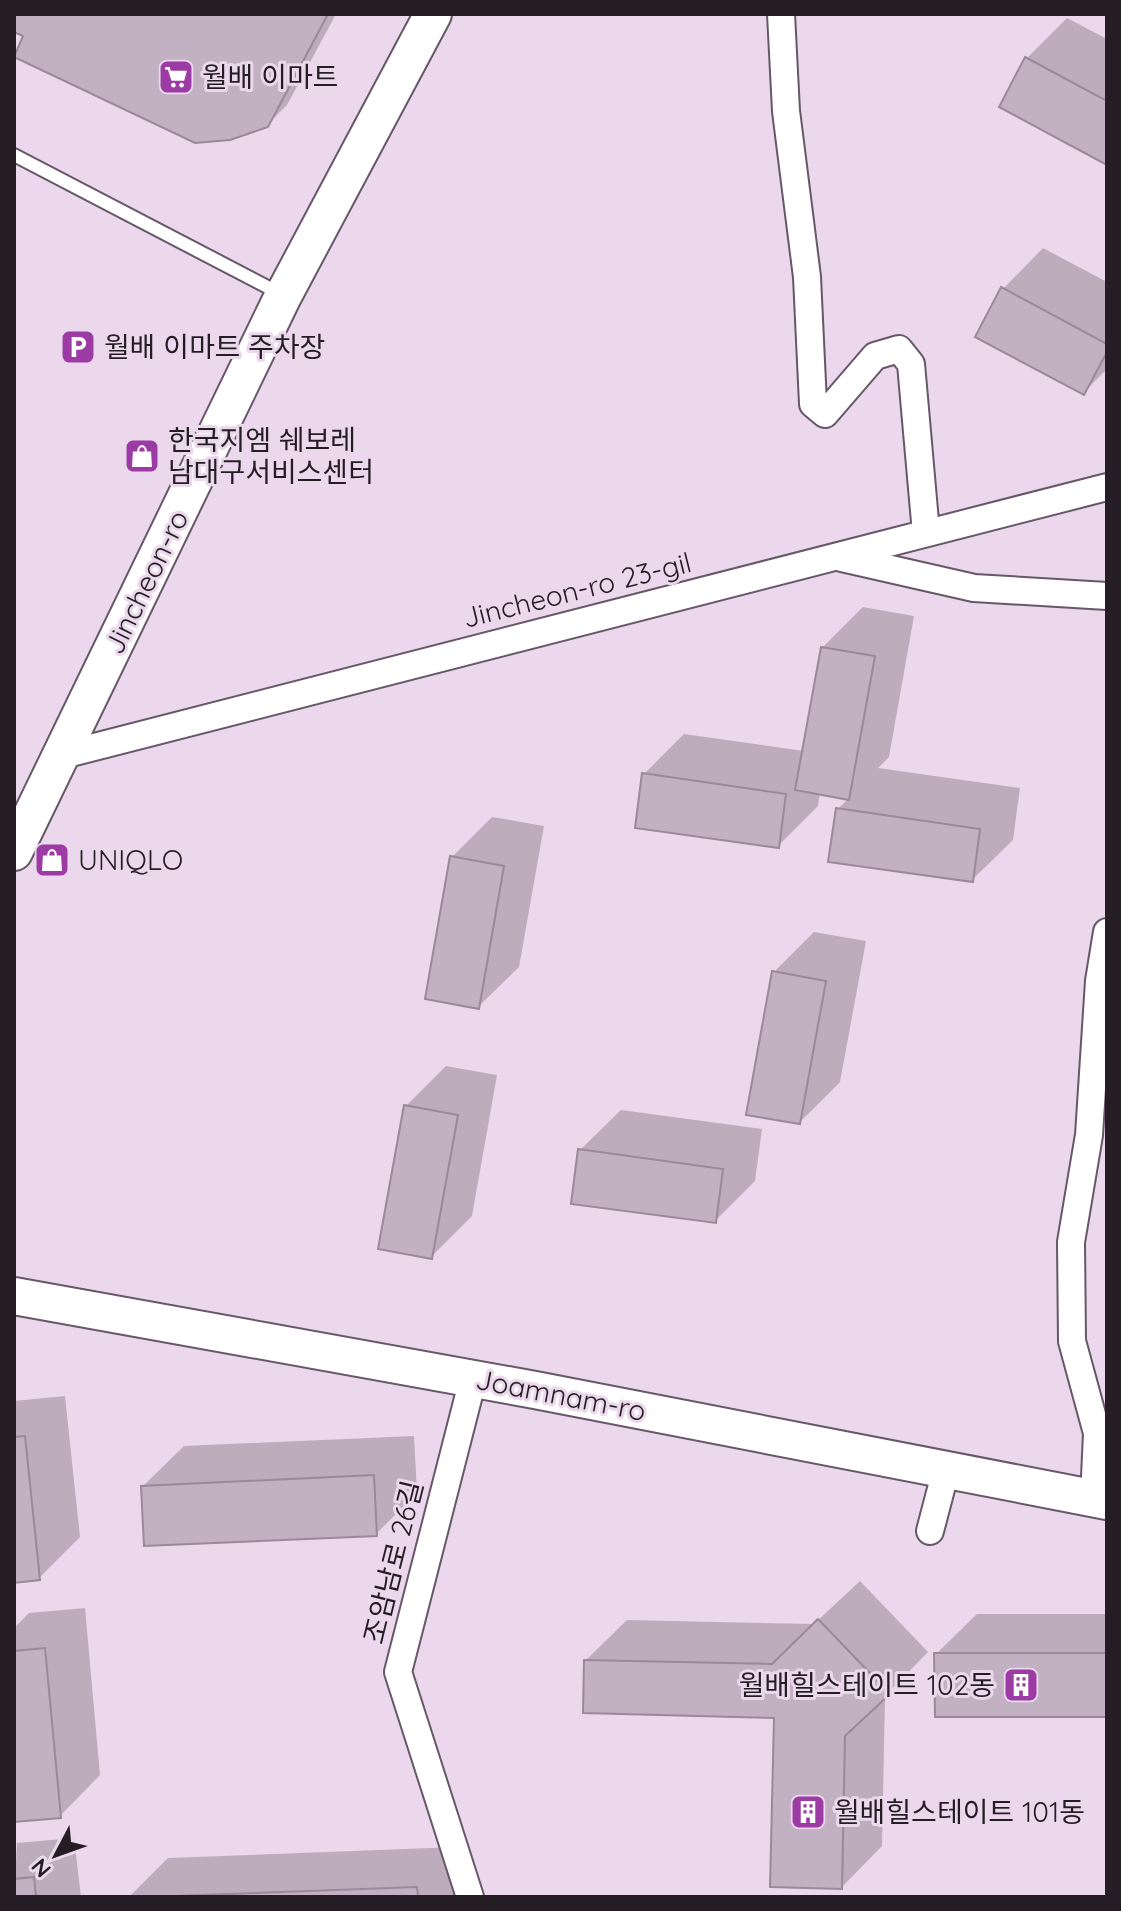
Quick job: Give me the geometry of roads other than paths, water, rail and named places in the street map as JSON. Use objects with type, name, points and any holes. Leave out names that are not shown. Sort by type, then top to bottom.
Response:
[{"type":"main road","name":"Jincheon-ro","points":[[14,852],[283,296],[433,14]]},
{"type":"main road","name":"Joamnam-ro","points":[[14,1296],[473,1379],[1100,1500]]},
{"type":"street","points":[[781,14],[786,111],[807,277],[813,404],[825,414],[875,356],[899,349],[911,364],[926,533]]},
{"type":"street","name":"Jincheon-ro 23-gil","points":[[63,755],[1107,487]]},
{"type":"street","points":[[836,556],[974,588],[1107,596]]},
{"type":"street","points":[[1100,1500],[1097,1433],[1072,1341],[1071,1242],[1089,1135],[1099,981],[1107,932]]},
{"type":"street","name":"조암남로 26길","points":[[470,1897],[398,1672],[473,1379]]},
{"type":"street","points":[[930,1531],[946,1470]]},
{"type":"lane","points":[[14,155],[283,296]]},
{"type":"place","name":"월배 이마트","points":[[176,77]]},
{"type":"place","name":"월배 이마트 주차장","points":[[78,347]]},
{"type":"place","name":"한국지엠 쉐보레 남대구서비스센터","points":[[142,456]]},
{"type":"place","name":"UNIQLO","points":[[52,860]]},
{"type":"place","name":"월배힐스테이트 102동","points":[[1021,1685]]},
{"type":"place","name":"월배힐스테이트 101동","points":[[808,1812]]}]
